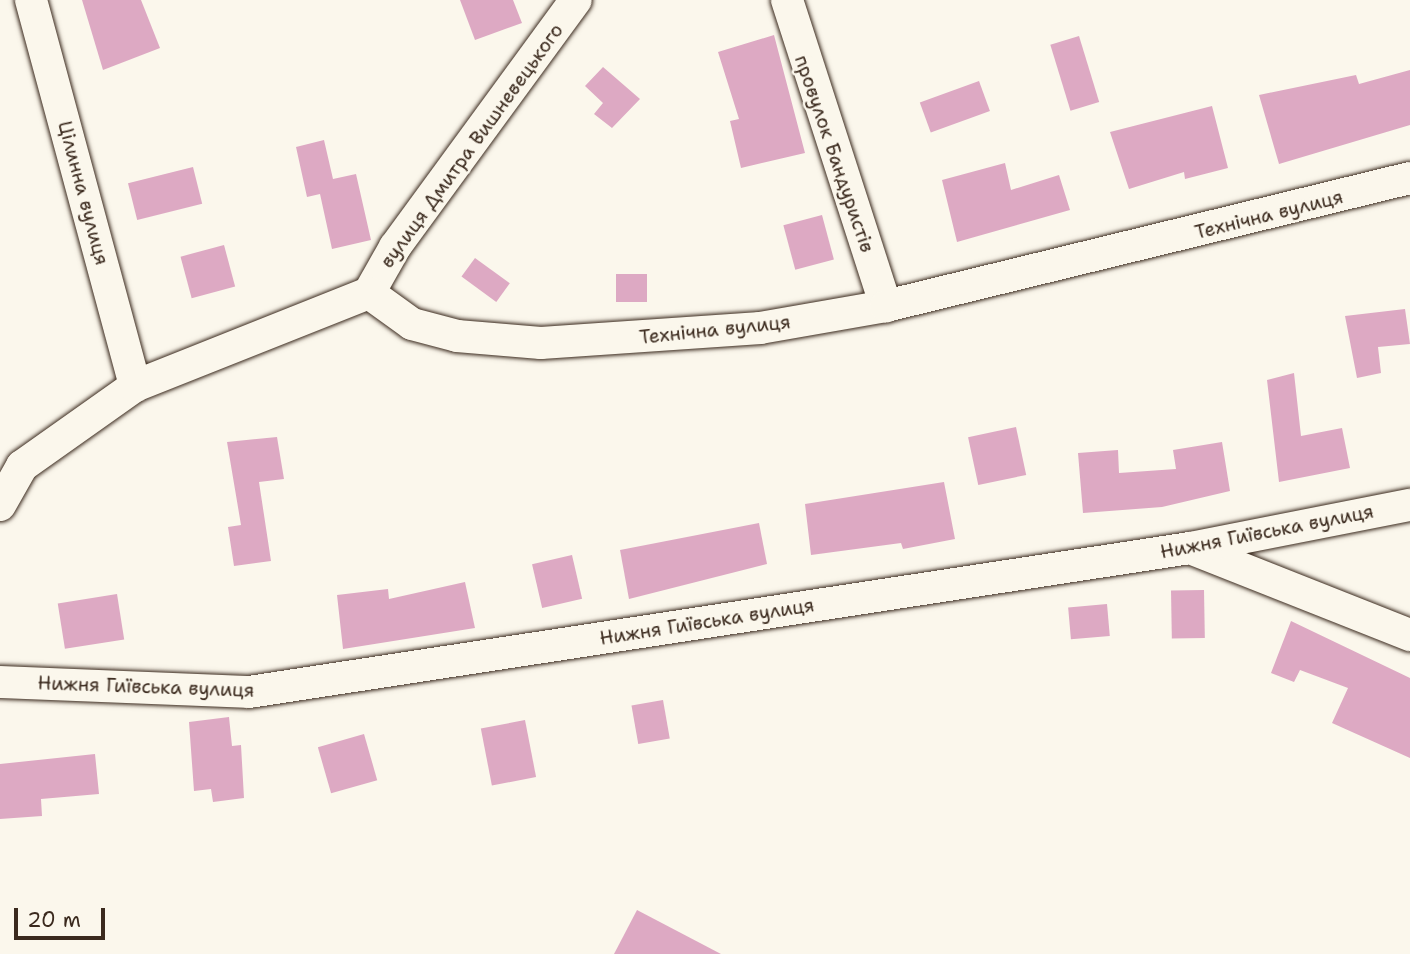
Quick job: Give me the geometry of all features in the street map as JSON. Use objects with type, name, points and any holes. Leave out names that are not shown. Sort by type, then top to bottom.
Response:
[{"type":"street","name":"Цілинна вулиця","points":[[31,0],[135,386]]},
{"type":"street","name":"вулиця Дмитра Вишневецького","points":[[369,293],[396,247],[576,0]]},
{"type":"street","name":"провулок Бандуристів","points":[[787,0],[886,306]]},
{"type":"street","name":"Технічна вулиця","points":[[369,293],[412,324],[457,336],[541,343],[760,328],[886,306],[1410,178]]},
{"type":"street","points":[[0,505],[22,466],[135,386],[369,293]]},
{"type":"street","name":"Нижня Гиївська вулиця","points":[[0,682],[249,692],[1190,548],[1410,505]]},
{"type":"street","points":[[1190,548],[1410,635]]},
{"type":"building","points":[[82,0],[141,0],[160,48],[103,70]]},
{"type":"building","points":[[460,0],[513,0],[522,23],[475,40]]},
{"type":"building","points":[[774,35],[805,153],[741,168],[730,121],[739,119],[718,52]]},
{"type":"building","points":[[1079,36],[1099,102],[1070,111],[1050,45]]},
{"type":"building","points":[[603,67],[640,99],[612,128],[594,114],[603,103],[585,86]]},
{"type":"building","points":[[1410,70],[1410,125],[1279,164],[1259,95],[1356,75],[1359,84]]},
{"type":"building","points":[[979,81],[990,111],[931,133],[920,103]]},
{"type":"building","points":[[1212,106],[1228,168],[1185,179],[1184,172],[1129,189],[1110,132]]},
{"type":"building","points":[[324,140],[333,179],[356,174],[371,240],[332,249],[320,194],[307,197],[296,147]]},
{"type":"building","points":[[1005,163],[1011,190],[1059,175],[1070,210],[957,242],[942,180]]},
{"type":"building","points":[[193,167],[202,204],[137,220],[128,183]]},
{"type":"building","points":[[822,215],[834,259],[795,270],[783,225]]},
{"type":"building","points":[[224,245],[235,287],[192,298],[181,257]]},
{"type":"building","points":[[475,258],[510,283],[496,302],[461,277]]},
{"type":"building","points":[[616,274],[647,274],[647,302],[616,302]]},
{"type":"building","points":[[1405,309],[1410,344],[1378,347],[1381,373],[1357,378],[1345,316]]},
{"type":"building","points":[[1294,373],[1301,436],[1342,428],[1350,468],[1279,482],[1267,380]]},
{"type":"building","points":[[1016,427],[1026,475],[978,485],[968,437]]},
{"type":"building","points":[[277,437],[284,479],[259,482],[271,561],[234,566],[228,527],[241,525],[227,442]]},
{"type":"building","points":[[1222,442],[1230,491],[1162,507],[1083,513],[1078,453],[1118,450],[1119,473],[1176,469],[1173,450]]},
{"type":"building","points":[[944,482],[955,539],[903,549],[901,543],[811,555],[805,504]]},
{"type":"building","points":[[759,523],[767,564],[629,599],[620,550]]},
{"type":"building","points":[[572,555],[582,599],[542,608],[532,564]]},
{"type":"building","points":[[465,582],[475,628],[343,649],[337,595],[388,589],[389,599]]},
{"type":"building","points":[[1204,590],[1205,638],[1172,639],[1171,591]]},
{"type":"building","points":[[117,594],[124,639],[65,649],[58,603]]},
{"type":"building","points":[[1107,604],[1110,636],[1071,639],[1068,607]]},
{"type":"building","points":[[1291,621],[1410,678],[1410,758],[1332,723],[1348,688],[1300,670],[1294,682],[1271,673]]},
{"type":"building","points":[[663,700],[670,738],[638,744],[631,706]]},
{"type":"building","points":[[229,717],[232,746],[241,745],[244,798],[213,802],[211,789],[194,791],[189,722]]},
{"type":"building","points":[[525,720],[536,777],[492,786],[481,729]]},
{"type":"building","points":[[364,734],[377,780],[331,793],[318,747]]},
{"type":"building","points":[[95,754],[99,794],[41,799],[42,816],[0,819],[0,764]]},
{"type":"building","points":[[637,910],[721,954],[614,954]]}]
